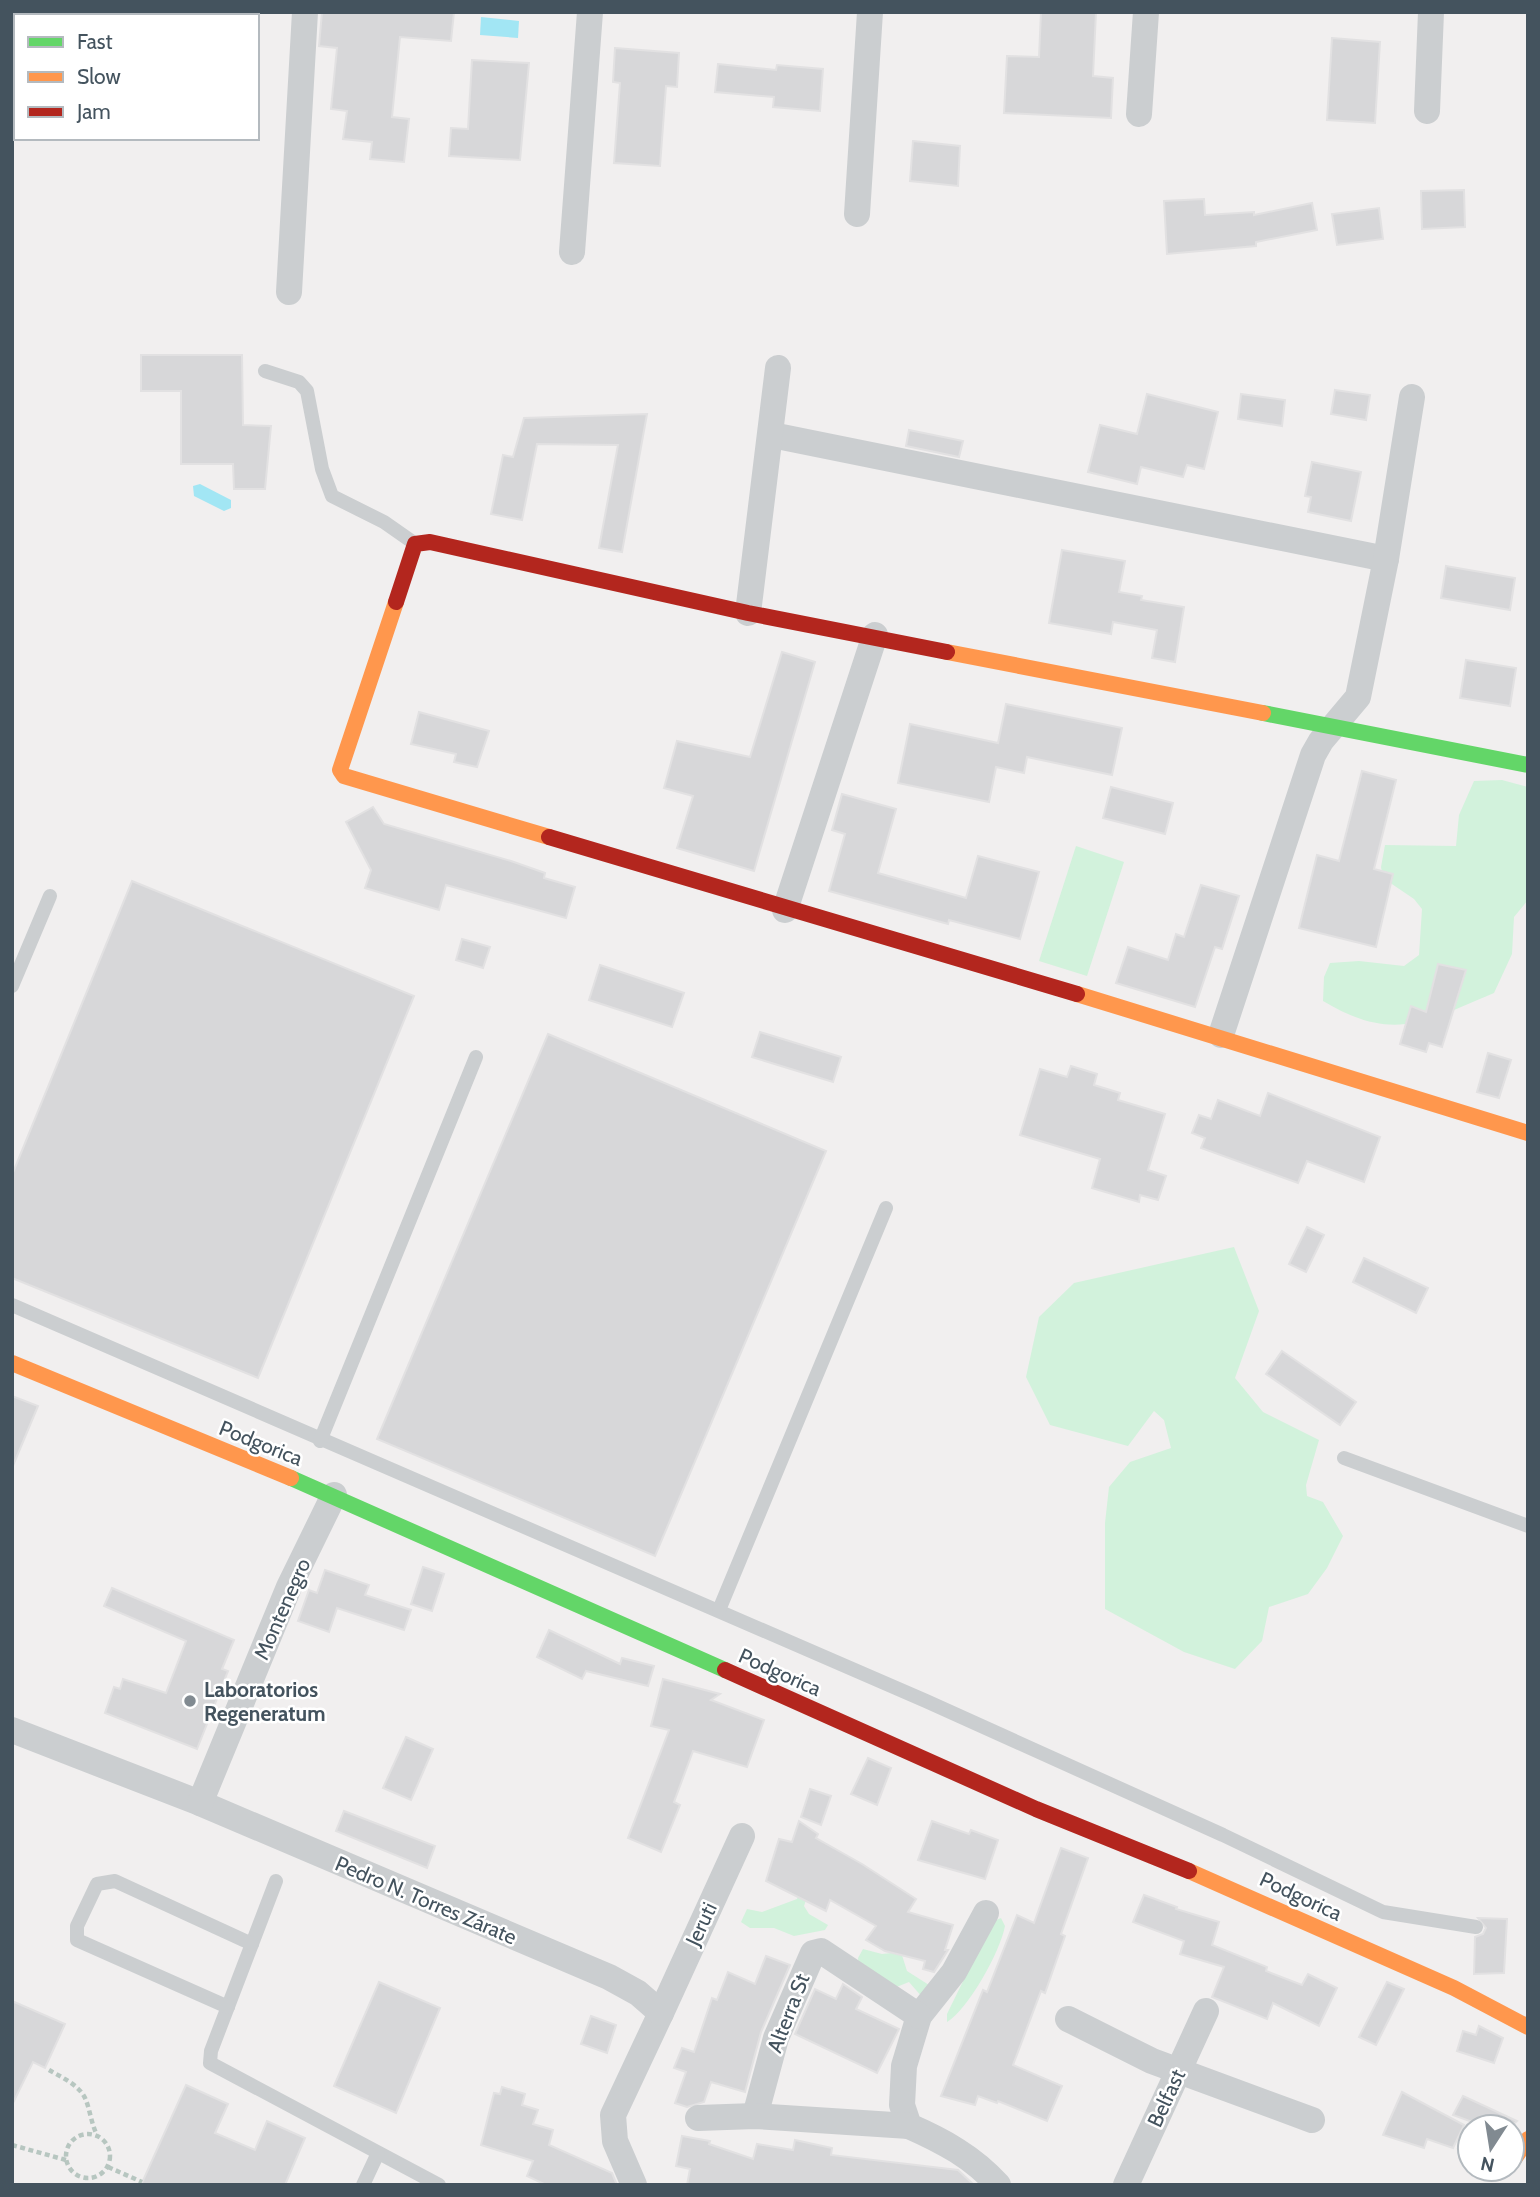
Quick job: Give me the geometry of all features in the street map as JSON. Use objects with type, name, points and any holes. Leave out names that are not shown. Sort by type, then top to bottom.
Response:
[{"type":"street","points":[[289,292],[305,12]]},
{"type":"street","points":[[572,252],[590,12]]},
{"type":"street","points":[[857,214],[870,12]]},
{"type":"street","points":[[1139,114],[1146,12]]},
{"type":"street","points":[[1427,111],[1431,12]]},
{"type":"street","points":[[748,613],[772,435],[778,368]]},
{"type":"street","points":[[1221,1035],[1313,755],[1358,697],[1386,559],[1412,397]]},
{"type":"street","points":[[772,435],[1386,559]]},
{"type":"street","points":[[1528,765],[875,635],[748,613],[430,542],[415,544],[340,770],[344,776],[785,910],[1221,1035],[1528,1133]]},
{"type":"street","points":[[785,910],[875,635]]},
{"type":"street","name":"Podgorica","points":[[12,1363],[110,1406],[334,1495],[1036,1809],[1254,1896],[1454,1988],[1528,2027]]},
{"type":"street","name":"Montenegro","points":[[200,1803],[289,1587],[334,1495]]},
{"type":"street","name":"Pedro N. Torres Zárate","points":[[12,1730],[200,1803],[609,1977],[638,1993],[661,2013]]},
{"type":"street","name":"Jeruti","points":[[661,2013],[742,1836]]},
{"type":"street","points":[[909,2126],[902,2105],[904,2066],[919,2016],[954,1972],[986,1913]]},
{"type":"street","name":"Alterra St","points":[[755,2116],[776,2038],[813,1953],[821,1951],[919,2016]]},
{"type":"street","name":"Belfast","points":[[1126,2185],[1206,2011]]},
{"type":"street","points":[[634,2185],[615,2141],[613,2115],[661,2013]]},
{"type":"street","points":[[1068,2019],[1152,2061],[1311,2120]]},
{"type":"street","points":[[698,2119],[755,2116],[909,2126],[946,2143],[981,2165],[998,2185]]},
{"type":"lane","points":[[265,371],[299,382],[307,391],[322,469],[332,496],[384,522],[415,544]]},
{"type":"lane","points":[[12,986],[50,896]]},
{"type":"lane","points":[[320,1441],[476,1057]]},
{"type":"lane","points":[[719,1609],[886,1208]]},
{"type":"lane","points":[[12,1305],[320,1441],[719,1609],[1223,1835],[1383,1912],[1476,1927]]},
{"type":"lane","points":[[1344,1458],[1528,1526]]},
{"type":"lane","points":[[228,2007],[77,1940],[77,1926],[97,1884],[115,1881],[252,1944]]},
{"type":"lane","points":[[276,1881],[211,2051],[210,2063],[439,2185]]},
{"type":"lane","points":[[363,2185],[378,2153]]},
{"type":"path","points":[[49,2070],[71,2083],[84,2097],[89,2120],[97,2136],[109,2149],[108,2167]]},
{"type":"path","points":[[66,2160],[72,2141],[84,2135],[97,2136]]},
{"type":"path","points":[[12,2145],[66,2160],[73,2172],[93,2178]]},
{"type":"path","points":[[93,2178],[108,2167]]},
{"type":"path","points":[[108,2167],[142,2182]]},
{"type":"path","points":[[93,2178],[96,2185]]},
{"type":"green space","points":[[1502,780],[1528,787],[1528,900],[1514,917],[1512,954],[1494,993],[1428,1019],[1390,1025],[1370,1022],[1323,1001],[1324,977],[1330,963],[1359,961],[1404,966],[1419,955],[1422,909],[1414,899],[1383,878],[1381,867],[1385,845],[1456,846],[1459,815],[1474,781]]},
{"type":"green space","points":[[1076,846],[1124,862],[1087,976],[1039,961]]},
{"type":"green space","points":[[1234,1247],[1259,1311],[1235,1378],[1263,1412],[1319,1440],[1306,1485],[1307,1496],[1323,1502],[1343,1536],[1327,1568],[1308,1594],[1269,1607],[1262,1641],[1235,1669],[1184,1652],[1105,1609],[1105,1523],[1109,1487],[1130,1462],[1171,1448],[1164,1420],[1154,1411],[1128,1446],[1050,1425],[1026,1377],[1039,1317],[1074,1283]]},
{"type":"green space","points":[[799,1894],[806,1900],[804,1906],[809,1914],[828,1925],[825,1930],[794,1936],[774,1928],[750,1928],[741,1922],[747,1909],[762,1912],[797,1899]]},
{"type":"green space","points":[[1001,1918],[1005,1926],[990,1964],[965,2005],[947,2022],[947,2014],[992,1922]]},
{"type":"green space","points":[[863,1949],[882,1954],[901,1952],[907,1971],[929,1985],[923,1998],[909,1982],[894,1988],[859,1969],[858,1958]]},
{"type":"water","points":[[481,17],[519,21],[518,38],[480,35]]},
{"type":"water","points":[[200,484],[231,500],[231,508],[224,511],[194,496],[193,486]]},
{"type":"building","points":[[322,12],[454,12],[451,41],[400,37],[392,117],[409,119],[404,162],[370,159],[372,142],[343,139],[347,111],[331,109],[337,48],[319,46]]},
{"type":"building","points":[[1041,12],[1096,12],[1093,76],[1113,78],[1111,118],[1004,113],[1007,56],[1039,57]]},
{"type":"building","points":[[1332,38],[1380,42],[1375,123],[1327,120]]},
{"type":"building","points":[[615,48],[679,53],[677,87],[666,86],[660,166],[614,163],[620,83],[613,82]]},
{"type":"building","points":[[472,60],[529,63],[520,160],[449,156],[451,128],[468,129]]},
{"type":"building","points":[[718,64],[776,70],[777,65],[823,69],[820,111],[773,107],[774,97],[715,92]]},
{"type":"building","points":[[913,141],[960,146],[958,186],[910,181]]},
{"type":"building","points":[[1464,190],[1465,227],[1422,229],[1421,191]]},
{"type":"building","points":[[1204,199],[1205,215],[1254,212],[1254,215],[1312,203],[1317,230],[1256,242],[1256,246],[1167,254],[1164,201]]},
{"type":"building","points":[[1379,208],[1383,239],[1337,245],[1332,214]]},
{"type":"building","points":[[141,355],[242,355],[243,425],[271,426],[265,489],[234,489],[233,464],[181,464],[181,391],[141,391]]},
{"type":"building","points":[[1335,390],[1370,395],[1366,420],[1331,414]]},
{"type":"building","points":[[1147,394],[1218,412],[1204,469],[1187,465],[1183,477],[1141,467],[1137,484],[1088,472],[1100,425],[1137,434]]},
{"type":"building","points":[[1241,394],[1285,400],[1282,426],[1238,419]]},
{"type":"building","points":[[647,414],[622,552],[599,548],[618,445],[537,444],[522,520],[491,514],[503,455],[513,457],[524,418]]},
{"type":"building","points":[[909,430],[963,441],[959,457],[906,446]]},
{"type":"building","points":[[1312,462],[1361,472],[1351,521],[1308,512],[1311,497],[1305,496]]},
{"type":"building","points":[[1062,550],[1125,561],[1119,592],[1142,596],[1141,600],[1184,607],[1175,662],[1152,658],[1157,630],[1113,622],[1111,634],[1049,623]]},
{"type":"building","points":[[1446,566],[1515,578],[1510,610],[1441,598]]},
{"type":"building","points":[[782,652],[815,662],[754,871],[677,848],[693,796],[664,788],[677,741],[750,757]]},
{"type":"building","points":[[1466,660],[1516,668],[1510,706],[1460,698]]},
{"type":"building","points":[[1006,704],[1122,728],[1112,775],[1027,757],[1024,773],[996,767],[989,802],[898,783],[910,724],[998,743]]},
{"type":"building","points":[[419,712],[489,731],[477,767],[454,762],[456,754],[411,744]]},
{"type":"building","points":[[1362,771],[1396,780],[1374,869],[1393,874],[1376,947],[1299,928],[1317,855],[1339,861]]},
{"type":"building","points":[[1111,787],[1173,803],[1165,834],[1103,818]]},
{"type":"building","points":[[842,794],[896,809],[878,873],[966,898],[978,856],[1039,872],[1020,939],[949,920],[948,924],[829,891],[845,834],[832,830]]},
{"type":"building","points":[[373,807],[384,824],[511,861],[545,873],[544,878],[575,887],[566,918],[446,885],[439,910],[365,888],[371,870],[346,822]]},
{"type":"building","points":[[132,881],[414,996],[258,1378],[12,1278],[12,1175]]},
{"type":"building","points":[[1201,885],[1239,896],[1222,949],[1215,947],[1195,1007],[1116,983],[1128,947],[1168,960],[1176,934],[1184,937]]},
{"type":"building","points":[[462,939],[490,947],[483,968],[456,960]]},
{"type":"building","points":[[1438,964],[1466,970],[1442,1047],[1429,1043],[1426,1052],[1400,1044],[1411,1006],[1426,1012]]},
{"type":"building","points":[[600,965],[684,993],[672,1027],[589,1000]]},
{"type":"building","points":[[760,1032],[841,1057],[833,1082],[752,1057]]},
{"type":"building","points":[[548,1034],[826,1151],[655,1556],[377,1439]]},
{"type":"building","points":[[1488,1053],[1511,1060],[1499,1098],[1477,1092]]},
{"type":"building","points":[[1071,1066],[1097,1074],[1094,1085],[1120,1093],[1118,1100],[1165,1114],[1148,1170],[1166,1176],[1158,1200],[1140,1195],[1139,1202],[1092,1188],[1100,1159],[1020,1135],[1040,1069],[1067,1077]]},
{"type":"building","points":[[1268,1093],[1380,1137],[1364,1182],[1307,1161],[1298,1183],[1201,1148],[1205,1138],[1192,1133],[1199,1115],[1211,1119],[1218,1100],[1260,1116]]},
{"type":"building","points":[[1307,1227],[1324,1235],[1306,1272],[1289,1264]]},
{"type":"building","points":[[1364,1258],[1428,1288],[1416,1313],[1353,1282]]},
{"type":"building","points":[[1282,1351],[1356,1402],[1340,1425],[1266,1374]]},
{"type":"building","points":[[12,1396],[38,1406],[12,1468]]},
{"type":"building","points":[[423,1567],[444,1574],[432,1611],[411,1604]]},
{"type":"building","points":[[325,1570],[369,1585],[365,1595],[411,1610],[404,1630],[337,1608],[329,1632],[298,1621],[309,1590],[317,1593]]},
{"type":"building","points":[[112,1588],[234,1640],[222,1669],[228,1671],[197,1749],[105,1713],[114,1687],[120,1689],[123,1679],[166,1693],[186,1641],[104,1606]]},
{"type":"building","points":[[549,1630],[620,1664],[622,1658],[654,1666],[648,1686],[586,1671],[582,1679],[537,1657]]},
{"type":"building","points":[[663,1679],[720,1694],[711,1700],[764,1720],[747,1767],[693,1751],[674,1802],[680,1805],[661,1852],[628,1838],[669,1730],[651,1726]]},
{"type":"building","points":[[406,1737],[433,1749],[411,1800],[383,1788]]},
{"type":"building","points":[[868,1758],[891,1768],[877,1805],[851,1794]]},
{"type":"building","points":[[810,1789],[831,1796],[821,1825],[801,1817]]},
{"type":"building","points":[[344,1811],[435,1846],[427,1868],[336,1831]]},
{"type":"building","points":[[799,1821],[818,1834],[816,1838],[916,1899],[908,1912],[953,1925],[945,1950],[948,1950],[934,1972],[923,1969],[925,1961],[885,1951],[866,1940],[876,1926],[830,1900],[826,1911],[766,1881],[779,1839],[792,1842]]},
{"type":"building","points":[[932,1821],[969,1834],[971,1830],[998,1840],[985,1879],[918,1860]]},
{"type":"building","points":[[1061,1848],[1088,1858],[1061,1934],[1065,1936],[1045,1993],[1041,1991],[1013,2065],[1062,2086],[1047,2121],[998,2101],[997,2103],[978,2096],[975,2105],[941,2096],[983,1990],[987,1992],[1017,1915],[1034,1923]]},
{"type":"building","points":[[1144,1895],[1177,1907],[1176,1909],[1219,1922],[1212,1945],[1267,1967],[1266,1971],[1302,1985],[1308,1974],[1337,1988],[1319,2026],[1273,2003],[1267,2019],[1212,1997],[1224,1967],[1180,1954],[1184,1941],[1133,1922]]},
{"type":"building","points":[[1478,1918],[1507,1919],[1504,1973],[1474,1974],[1475,1937],[1483,1934],[1486,1928]]},
{"type":"building","points":[[766,1956],[790,1965],[761,2032],[745,2092],[711,2082],[704,2102],[687,2107],[675,2103],[686,2072],[674,2068],[682,2048],[694,2052],[712,1998],[717,2000],[728,1972],[755,1984]]},
{"type":"building","points":[[379,1982],[440,2008],[396,2113],[334,2086]]},
{"type":"building","points":[[1387,1982],[1404,1989],[1376,2045],[1359,2037]]},
{"type":"building","points":[[843,1984],[862,1997],[856,2009],[899,2029],[877,2073],[795,2034],[815,1989],[836,1999]]},
{"type":"building","points":[[12,2001],[65,2024],[45,2068],[33,2062],[12,2105]]},
{"type":"building","points":[[591,2016],[616,2025],[607,2053],[581,2044]]},
{"type":"building","points":[[1479,2026],[1503,2038],[1494,2063],[1457,2051],[1463,2031],[1476,2035]]},
{"type":"building","points":[[186,2085],[228,2104],[215,2133],[255,2150],[267,2121],[305,2138],[285,2185],[141,2185]]},
{"type":"building","points":[[502,2087],[525,2094],[522,2105],[538,2110],[533,2124],[553,2130],[549,2145],[612,2173],[617,2185],[546,2185],[527,2176],[533,2161],[481,2145],[494,2093],[500,2094]]},
{"type":"building","points":[[1402,2092],[1456,2121],[1456,2142],[1453,2148],[1427,2139],[1424,2148],[1383,2135]]},
{"type":"building","points":[[1463,2096],[1500,2113],[1456,2113],[1456,2116],[1453,2115]]},
{"type":"building","points":[[682,2136],[710,2141],[709,2144],[753,2159],[757,2144],[793,2150],[795,2140],[832,2148],[831,2155],[958,2170],[974,2185],[687,2185],[690,2169],[676,2166]]},
{"type":"traffic: fast","points":[[1263,713],[1528,765]]},
{"type":"traffic: fast","points":[[291,1478],[725,1670]]},
{"type":"traffic: slow","points":[[396,602],[340,770],[344,776],[549,837]]},
{"type":"traffic: slow","points":[[947,652],[1263,713]]},
{"type":"traffic: slow","points":[[1077,994],[1528,1133]]},
{"type":"traffic: slow","points":[[12,1363],[291,1478]]},
{"type":"traffic: slow","points":[[1189,1871],[1454,1988],[1528,2027]]},
{"type":"traffic: jam","points":[[396,602],[415,544],[430,542],[748,613],[947,652]]},
{"type":"traffic: jam","points":[[549,837],[1077,994]]},
{"type":"traffic: jam","points":[[725,1670],[1036,1809],[1189,1871]]},
{"type":"place","name":"Laboratorios Regeneratum","points":[[190,1701]]}]
